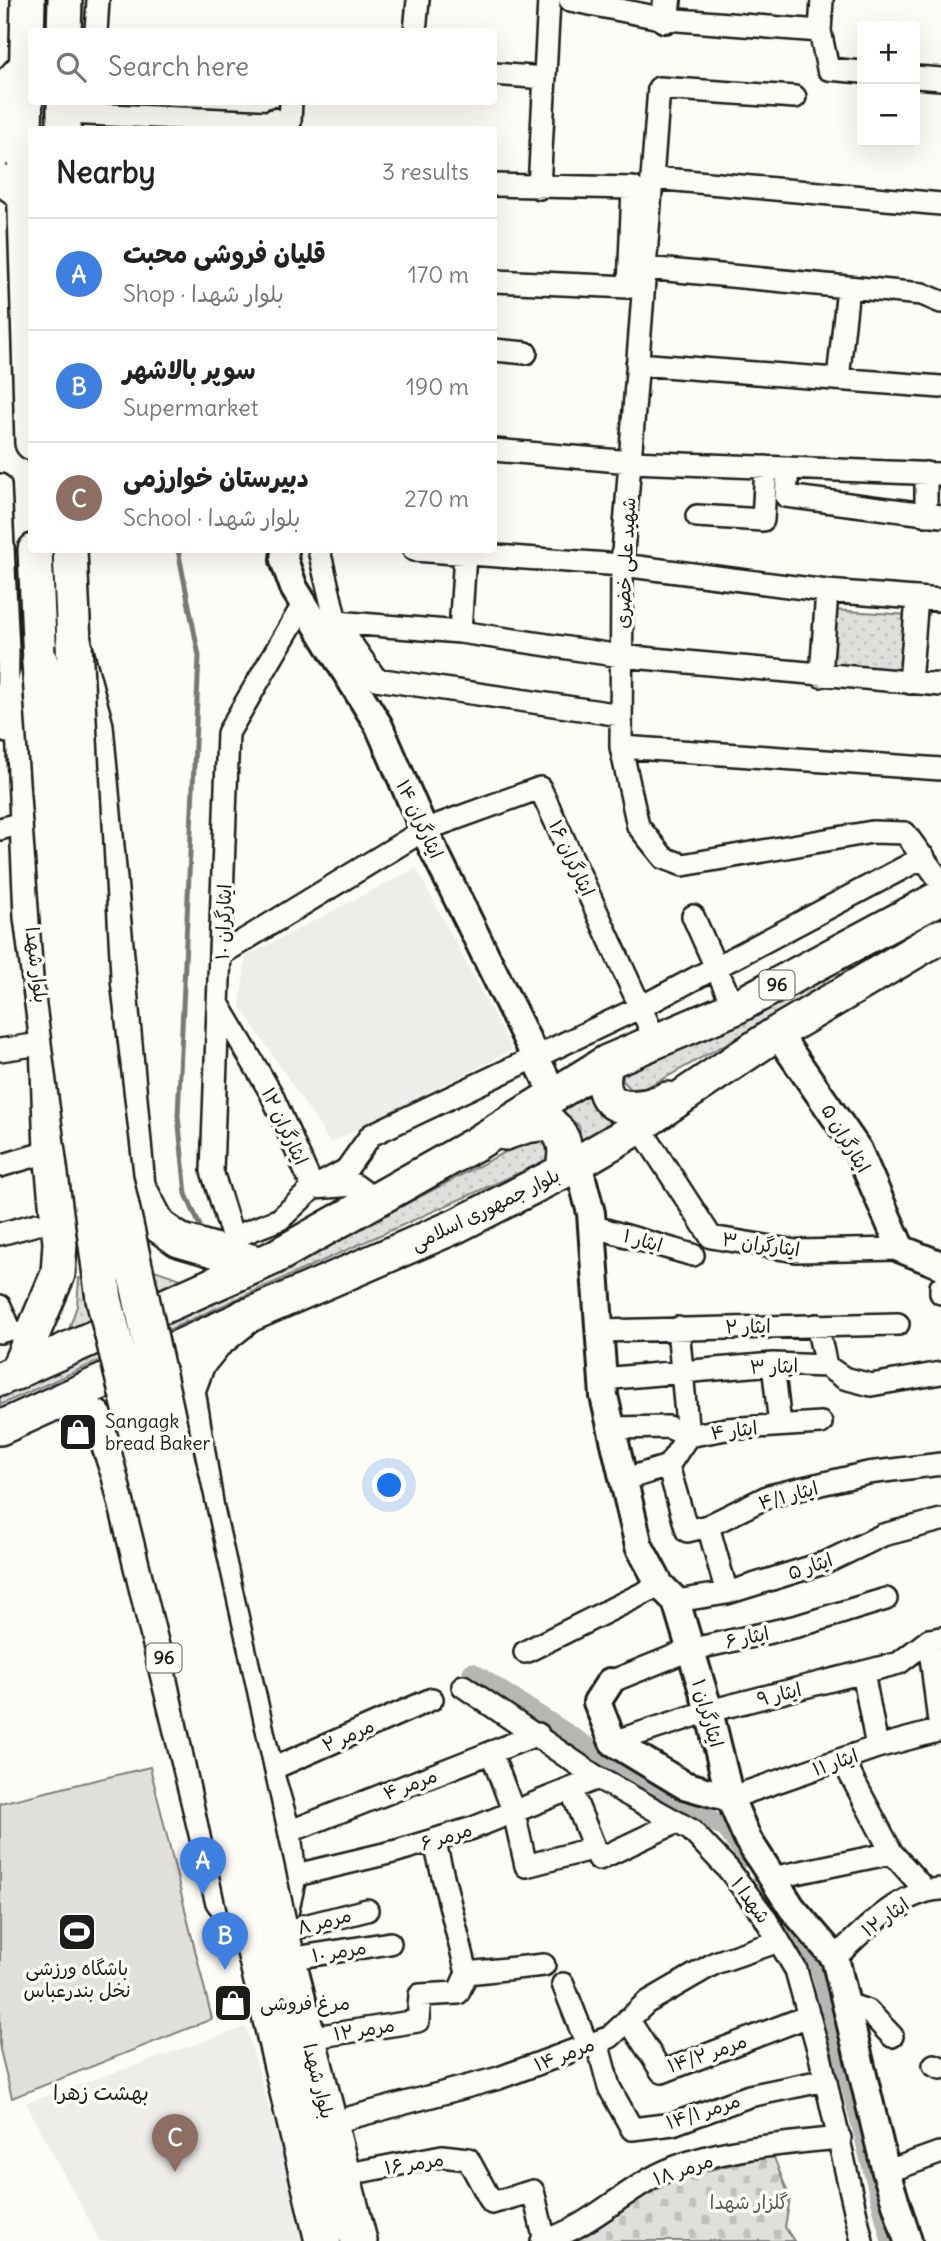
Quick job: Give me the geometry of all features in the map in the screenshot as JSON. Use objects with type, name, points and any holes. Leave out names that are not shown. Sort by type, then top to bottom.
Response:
[{"type":"highway","points":[[74,644],[92,986],[116,1179],[274,1936]]},
{"type":"highway","points":[[16,654],[104,1299],[192,1657],[274,1936]]},
{"type":"highway","name":"96","points":[[61,1401],[95,1418],[109,1443],[120,1476],[223,1899],[274,1936],[288,1877],[283,1834],[265,1772],[197,1459],[187,1390],[190,1376],[214,1342],[246,1317]]},
{"type":"highway","points":[[120,1476],[125,1460],[136,1447],[152,1440],[177,1443],[197,1459]]},
{"type":"highway","name":"بلوار شهدا","points":[[274,1936],[308,2038],[359,2241]]},
{"type":"highway","name":"بلوار شهدا","points":[[274,1936],[323,2241]]},
{"type":"main road","points":[[28,0],[27,63],[12,187],[28,392]]},
{"type":"main road","points":[[64,28],[65,0]]},
{"type":"main road","points":[[0,92],[27,63]]},
{"type":"main road","points":[[0,116],[4,131],[0,150]]},
{"type":"main road","name":"بلوار شهدا","points":[[8,1376],[58,1274],[49,1234],[51,1151],[47,1043],[31,917],[14,825],[10,731],[16,654],[34,553]]},
{"type":"main road","points":[[70,553],[74,644],[96,726],[138,1186],[159,1226],[178,1240],[243,1253]]},
{"type":"main road","name":"96","points":[[8,1376],[243,1253],[377,1201],[607,1062],[734,1008],[941,897]]},
{"type":"main road","name":"بلوار جمهوری اسلامی","points":[[0,1428],[456,1226],[570,1168],[639,1126],[777,1033],[941,936]]},
{"type":"main road","points":[[607,1062],[603,1076],[603,1092],[612,1102],[632,1110],[649,1107],[704,1082]]},
{"type":"main road","points":[[477,1143],[526,1126],[550,1123],[561,1132],[570,1168]]},
{"type":"main road","points":[[49,1234],[80,1250],[102,1249],[122,1243],[140,1230],[152,1213]]},
{"type":"street","points":[[96,28],[98,0]]},
{"type":"street","points":[[415,28],[418,0]]},
{"type":"street","points":[[539,188],[549,0]]},
{"type":"street","points":[[570,0],[820,31]]},
{"type":"street","points":[[822,0],[820,31],[828,69],[857,72]]},
{"type":"street","points":[[497,74],[545,78]]},
{"type":"street","points":[[920,77],[941,79]]},
{"type":"street","name":"شهید علی خضری","points":[[795,97],[659,89],[622,565],[621,747],[638,827],[664,858],[683,866],[872,832],[905,833],[941,881]]},
{"type":"street","points":[[64,115],[280,118]]},
{"type":"street","points":[[653,178],[941,204]]},
{"type":"street","points":[[497,185],[633,188],[629,286],[497,281]]},
{"type":"street","points":[[646,268],[922,294],[941,302]]},
{"type":"street","points":[[838,379],[848,288]]},
{"type":"street","points":[[497,350],[526,353]]},
{"type":"street","points":[[637,364],[941,387]]},
{"type":"street","points":[[497,450],[631,462],[766,467],[934,474],[934,515],[786,496],[788,468]]},
{"type":"street","points":[[697,516],[762,520],[766,467]]},
{"type":"street","points":[[0,485],[3,599],[16,654]]},
{"type":"street","name":"ایثارگران ۱۴","points":[[282,553],[294,588],[379,726],[424,830],[553,1093]]},
{"type":"street","points":[[320,553],[337,622],[376,679],[621,715]]},
{"type":"street","points":[[452,553],[622,565],[827,592],[941,600]]},
{"type":"street","points":[[460,632],[465,554]]},
{"type":"street","points":[[821,676],[827,592]]},
{"type":"street","points":[[910,682],[917,598]]},
{"type":"street","name":"ایثارگران ۱۰","points":[[243,1253],[212,1171],[223,953],[228,733],[304,603]]},
{"type":"street","points":[[337,622],[460,632],[621,656],[941,685]]},
{"type":"street","points":[[621,747],[941,769]]},
{"type":"street","name":"ایثارگران ۱۶","points":[[424,830],[540,788],[656,1041]]},
{"type":"street","points":[[223,953],[424,830]]},
{"type":"street","points":[[243,1253],[313,1188],[346,1170],[371,1135],[641,1007],[924,857]]},
{"type":"street","points":[[693,916],[734,1008]]},
{"type":"street","name":"ایثارگران ۱۲","points":[[219,1005],[271,1093],[313,1188],[355,1185],[377,1201]]},
{"type":"street","name":"ایثارگران ۵","points":[[777,1033],[858,1150],[901,1249]]},
{"type":"street","points":[[0,1050],[47,1043]]},
{"type":"street","name":"ایثارگران ۳","points":[[639,1126],[711,1237],[796,1251],[901,1249]]},
{"type":"street","points":[[0,1166],[51,1151]]},
{"type":"street","name":"ایثارگران ۱","points":[[570,1168],[592,1226],[603,1379],[611,1428],[639,1546],[668,1593],[690,1650],[709,1712],[730,1798],[748,1840],[792,1908],[835,1958],[886,2172],[908,2241]]},
{"type":"street","name":"ایثار ۱","points":[[592,1226],[693,1255]]},
{"type":"street","points":[[0,1234],[49,1234]]},
{"type":"street","points":[[901,1249],[941,1265]]},
{"type":"street","points":[[941,1287],[941,1293]]},
{"type":"street","points":[[0,1306],[5,1330]]},
{"type":"street","name":"ایثار ۲","points":[[599,1331],[898,1324]]},
{"type":"street","points":[[817,1325],[825,1366]]},
{"type":"street","points":[[611,1428],[668,1427],[688,1436],[678,1328]]},
{"type":"street","points":[[772,1364],[780,1424]]},
{"type":"street","name":"ایثار ۳","points":[[603,1379],[772,1364],[825,1366],[844,1378],[871,1385],[941,1373]]},
{"type":"street","name":"ایثار ۴","points":[[668,1466],[688,1436],[726,1429],[821,1423]]},
{"type":"street","name":"ایثار ۴/۱","points":[[708,1526],[769,1496],[868,1474],[941,1464]]},
{"type":"street","points":[[623,1480],[668,1466],[687,1531],[708,1526],[727,1593]]},
{"type":"street","name":"ایثار ۵","points":[[525,1652],[668,1593],[727,1593],[827,1562],[883,1535],[941,1520]]},
{"type":"street","name":"ایثار ۶","points":[[610,1682],[690,1650],[798,1626],[886,1599]]},
{"type":"street","points":[[935,1639],[940,1730]]},
{"type":"street","name":"ایثار ۹","points":[[613,1742],[709,1712],[899,1663],[935,1639]]},
{"type":"street","points":[[863,1672],[877,1747]]},
{"type":"street","points":[[610,1682],[597,1702],[613,1742],[684,1785],[730,1798]]},
{"type":"street","name":"شهدا ۱","points":[[463,1686],[538,1734],[598,1778],[691,1830],[729,1870],[764,1916],[796,1970],[826,2080],[862,2241]]},
{"type":"street","name":"مرمر ۲","points":[[265,1772],[432,1699]]},
{"type":"street","name":"ایثار ۱۱","points":[[730,1798],[877,1747],[940,1730]]},
{"type":"street","name":"مرمر ۴","points":[[283,1834],[538,1734]]},
{"type":"street","points":[[491,1752],[514,1813],[526,1866],[595,1848]]},
{"type":"street","points":[[842,1759],[892,1853],[937,1891]]},
{"type":"street","name":"مرمر ۶","points":[[288,1877],[434,1840],[514,1813],[598,1778]]},
{"type":"street","points":[[571,1790],[599,1859],[677,1822]]},
{"type":"street","points":[[434,1840],[467,1973],[544,1965]]},
{"type":"street","points":[[772,1878],[892,1853]]},
{"type":"street","name":"ایثار ۱۲","points":[[835,1958],[873,1921],[937,1891]]},
{"type":"street","name":"مرمر ۸","points":[[274,1936],[367,1910]]},
{"type":"street","name":"مرمر ۱۰","points":[[274,1936],[390,1943]]},
{"type":"street","name":"مرمر ۱۴","points":[[330,2123],[499,2078],[610,2037],[646,2003],[715,1964],[779,1941]]},
{"type":"street","name":"مرمر ۱۲","points":[[308,2038],[418,2021],[420,1995],[458,1993],[467,1973]]},
{"type":"street","points":[[564,1984],[592,2044]]},
{"type":"street","points":[[846,2004],[869,2011],[892,2036]]},
{"type":"street","name":"مرمر ۱۴/۲","points":[[628,2020],[662,2072],[809,2016]]},
{"type":"street","name":"مرمر ۱۴/۱","points":[[592,2044],[608,2087],[632,2129],[673,2124],[749,2096],[826,2080]]},
{"type":"street","name":"مرمر ۱۸","points":[[543,2241],[562,2235],[652,2177],[694,2161],[775,2144],[839,2138]]},
{"type":"street","points":[[886,2172],[939,2153]]},
{"type":"street","name":"مرمر ۱۶","points":[[343,2175],[442,2156],[468,2159],[492,2203],[533,2191],[543,2241]]},
{"type":"shaded area","points":[[416,868],[512,1050],[330,1143],[240,1005],[246,956]]},
{"type":"shaded area","points":[[246,2027],[307,2241],[100,2241],[26,2103]]},
{"type":"green space","points":[[833,610],[909,615],[905,673],[829,668]]},
{"type":"green space","points":[[941,911],[941,924],[663,1079],[644,1088],[631,1089],[623,1081],[623,1068]]},
{"type":"green space","points":[[595,1081],[637,1117],[582,1144],[579,1126],[558,1109]]},
{"type":"green space","points":[[538,1135],[550,1146],[548,1160],[0,1405],[0,1393],[343,1237]]},
{"type":"green space","points":[[141,1255],[154,1270],[190,1282],[67,1335],[77,1306],[79,1278],[99,1283],[115,1281],[129,1271]]},
{"type":"green space","points":[[150,1767],[212,2019],[12,2098],[0,2050],[0,1803]]},
{"type":"green space","name":"گلزار شهدا","points":[[773,2155],[790,2198],[785,2227],[794,2241],[574,2241],[663,2181]]},
{"type":"waterway","points":[[179,553],[199,656],[178,1116],[186,1194],[200,1226]]},
{"type":"waterway","points":[[472,1672],[632,1775],[726,1829],[747,1858]]},
{"type":"waterway","points":[[788,1917],[820,1969],[891,2241]]},
{"type":"place","name":"Sangagk bread Baker","points":[[78,1432]]},
{"type":"place","name":"قلیان فروشی محبت","points":[[203,1895]]},
{"type":"place","name":"باشگاه ورزشی نخل بندرعباس","points":[[77,1932]]},
{"type":"place","name":"سوپر بالاشهر","points":[[225,1970]]},
{"type":"place","name":"مرغ فروشی","points":[[233,2003]]},
{"type":"place","name":"دبیرستان خوارزمی","points":[[175,2172]]},
{"type":"district","name":"بهشت زهرا","points":[[101,2093]]}]
